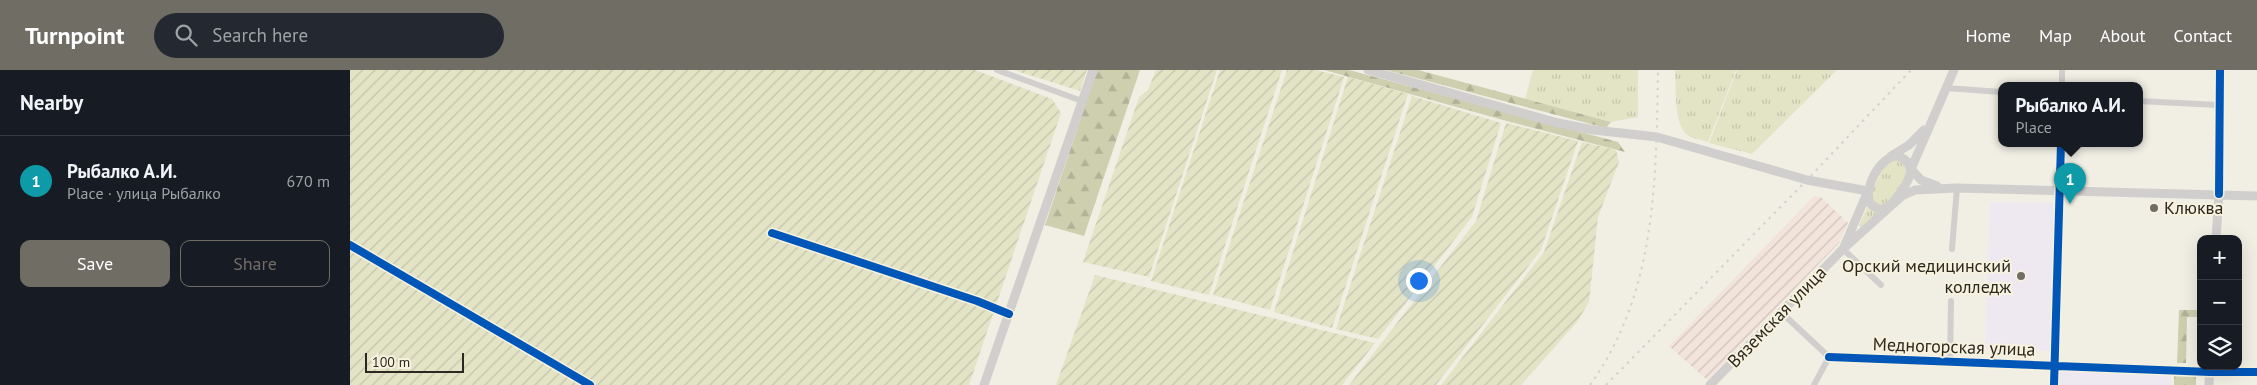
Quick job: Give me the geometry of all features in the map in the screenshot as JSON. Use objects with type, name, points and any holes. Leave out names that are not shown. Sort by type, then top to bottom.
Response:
[{"type":"main road","points":[[984,385],[1093,70]]},
{"type":"main road","points":[[1368,70],[1558,123],[1594,130],[1657,137],[1807,180],[1868,192]]},
{"type":"main road","points":[[1892,206],[1909,180],[1911,169],[1932,117],[1954,70]]},
{"type":"main road","points":[[1843,249],[1880,164],[1914,141],[1932,117]]},
{"type":"main road","points":[[1889,157],[1903,158],[1916,176],[1927,183],[1957,188]]},
{"type":"main road","points":[[1868,192],[1868,200],[1875,208],[1884,209],[1892,206],[1906,194],[1915,190],[1957,188],[2257,196]]},
{"type":"main road","points":[[2216,235],[2218,194]]},
{"type":"main road","name":"Вяземская улица","points":[[1710,385],[1843,249],[1892,206]]},
{"type":"main road","points":[[2210,370],[2210,385]]},
{"type":"street","points":[[997,70],[1082,101]]},
{"type":"street","points":[[2218,194],[2220,70]]},
{"type":"street","points":[[1946,88],[1998,92]]},
{"type":"street","points":[[2143,101],[2218,105]]},
{"type":"street","points":[[2054,385],[2061,147]]},
{"type":"street","points":[[1952,249],[1957,188]]},
{"type":"street","points":[[772,233],[977,301],[1008,314]]},
{"type":"street","points":[[350,245],[590,385]]},
{"type":"street","points":[[1843,249],[1881,285]]},
{"type":"street","points":[[1950,362],[1952,301]]},
{"type":"street","points":[[1780,312],[1829,356],[1814,385]]},
{"type":"street","name":"Медногорская улица","points":[[1829,356],[2054,366],[2197,369]]},
{"type":"street","name":"Медногорская улица","points":[[2226,370],[2257,372]]},
{"type":"shaded area","points":[[1814,196],[1822,198],[1848,223],[1839,243],[1707,380],[1669,346]]},
{"type":"shaded area","name":"Орский медицинский колледж","points":[[1990,202],[2058,203],[2051,351],[1985,349]]},
{"type":"shaded area","points":[[2058,369],[2171,374],[2171,385],[2057,385]]},
{"type":"green space","points":[[350,70],[975,70],[1052,99],[1061,113],[969,385],[350,385]]},
{"type":"green space","points":[[1014,70],[1087,70],[1080,91]]},
{"type":"green space","points":[[1097,70],[1140,70],[1084,236],[1045,225]]},
{"type":"green space","points":[[1156,70],[1217,70],[1149,277],[1083,262],[1139,97],[1148,90]]},
{"type":"green space","points":[[1220,70],[1282,70],[1209,295],[1151,281]]},
{"type":"green space","points":[[1287,70],[1316,70],[1344,77],[1270,310],[1213,295]]},
{"type":"green space","points":[[1324,70],[1349,70],[1618,142],[1625,152],[1503,120]]},
{"type":"green space","points":[[1386,70],[1418,70],[1611,122],[1606,128]]},
{"type":"green space","points":[[1533,70],[1638,70],[1638,117],[1611,122],[1525,99]]},
{"type":"green space","points":[[1675,70],[1736,70],[1708,142],[1690,136],[1681,127],[1676,103]]},
{"type":"green space","points":[[1737,70],[1837,70],[1752,154],[1709,143]]},
{"type":"green space","points":[[1348,77],[1408,94],[1332,328],[1274,312]]},
{"type":"green space","points":[[1412,96],[1501,123],[1472,217],[1378,339],[1336,329]]},
{"type":"green space","points":[[1506,123],[1578,141],[1541,250],[1436,385],[1349,385],[1476,221]]},
{"type":"green space","points":[[1582,142],[1616,150],[1619,162],[1598,217],[1589,302],[1577,322],[1521,385],[1441,385],[1544,252]]},
{"type":"green space","points":[[1895,160],[1901,162],[1905,167],[1905,178],[1900,189],[1883,206],[1873,202],[1871,193],[1886,163]]},
{"type":"green space","points":[[1868,206],[1878,212],[1861,227],[1859,225]]},
{"type":"green space","points":[[1095,275],[1375,343],[1342,385],[1056,385]]},
{"type":"green space","points":[[2179,310],[2197,310],[2197,317],[2187,317],[2186,363],[2177,363]]},
{"type":"green space","points":[[2174,376],[2196,377],[2196,385],[2174,385]]},
{"type":"railway","points":[[1590,385],[1612,349],[1629,312],[1640,273],[1648,234],[1653,193],[1658,70]]},
{"type":"railway","points":[[1606,385],[1807,180],[1911,70]]},
{"type":"cycle path","points":[[2219,194],[2220,70]]},
{"type":"cycle path","points":[[2054,385],[2061,147]]},
{"type":"cycle path","points":[[772,233],[977,301],[1009,314]]},
{"type":"cycle path","points":[[350,245],[590,385]]},
{"type":"cycle path","points":[[1829,357],[2210,372],[2257,372]]},
{"type":"place","name":"Рыбалко А.И.","points":[[2070,204]]},
{"type":"place","name":"Клюква","points":[[2154,208]]},
{"type":"place","name":"Орский медицинский колледж","points":[[2021,276]]}]
